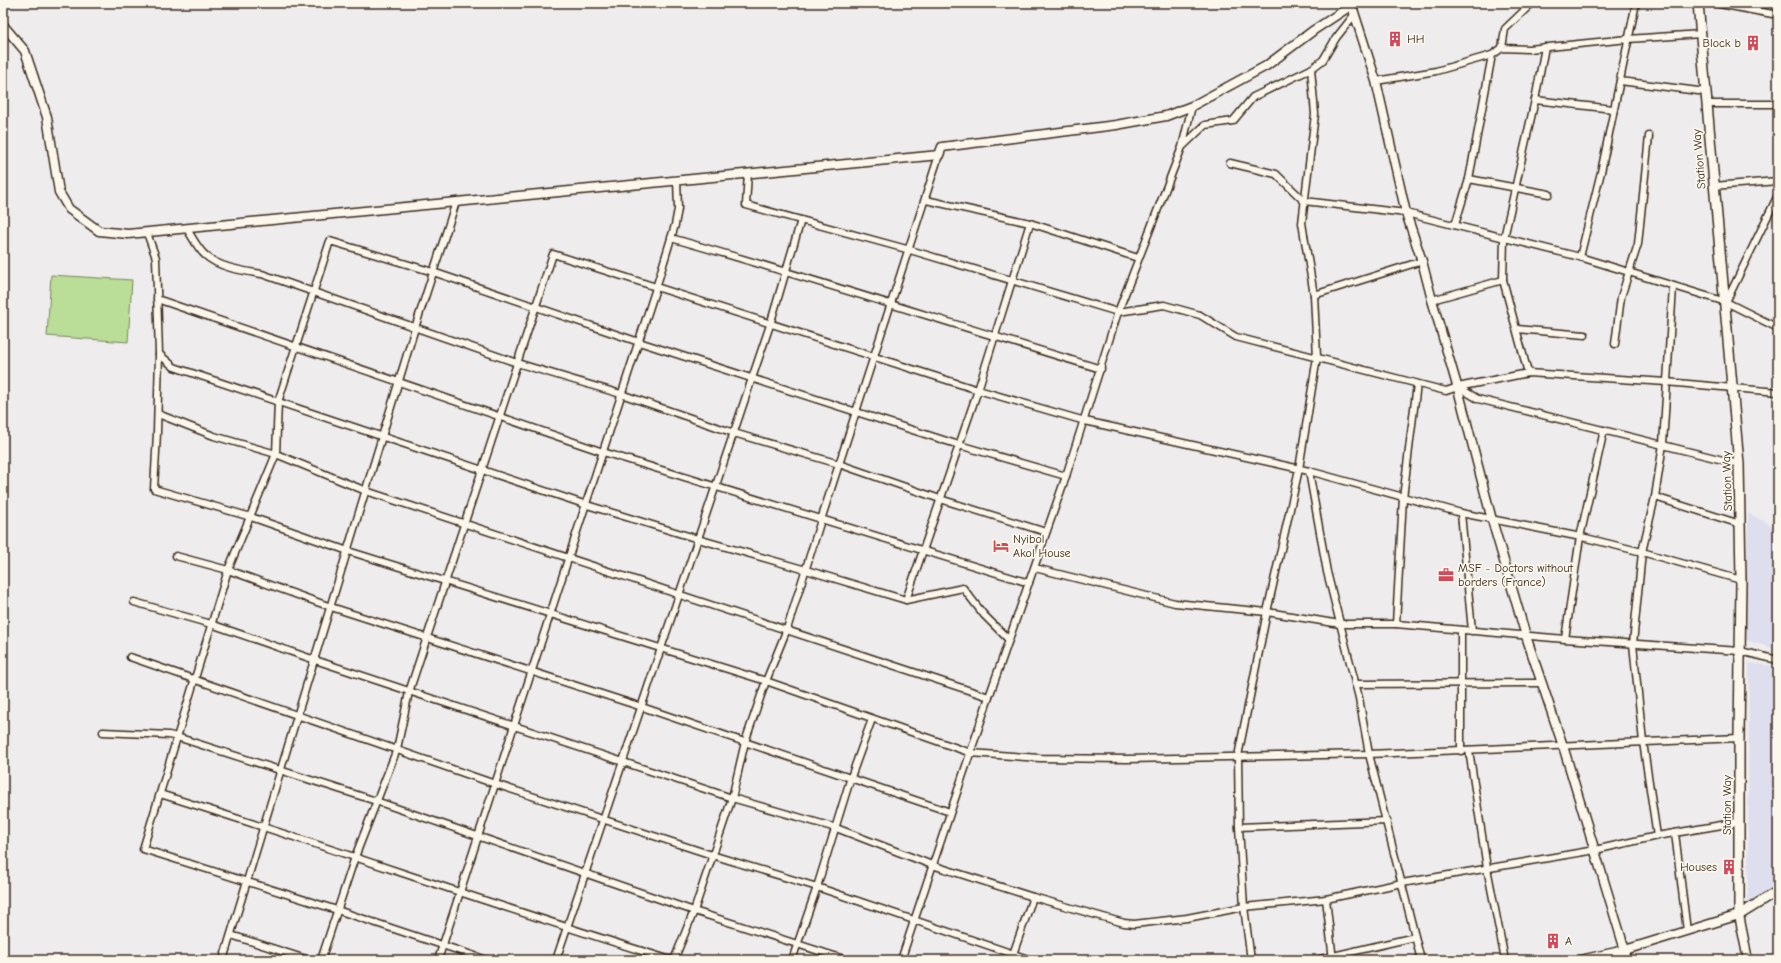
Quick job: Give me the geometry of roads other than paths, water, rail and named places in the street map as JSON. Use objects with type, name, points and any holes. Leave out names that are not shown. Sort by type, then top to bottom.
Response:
[{"type":"main road","name":"Station Way","points":[[1698,3],[1713,186],[1726,302],[1739,464],[1741,580],[1739,915]]},
{"type":"main road","points":[[1739,915],[1778,891]]},
{"type":"street","points":[[1502,48],[1505,29],[1532,3]]},
{"type":"street","points":[[1580,258],[1601,172],[1636,3]]},
{"type":"street","points":[[1714,3],[1778,15]]},
{"type":"street","points":[[160,794],[265,826],[567,928],[673,960],[694,911],[732,798],[745,742],[766,681],[787,630],[821,520],[910,250],[942,147],[1116,125],[1166,116],[1192,106],[1266,66],[1314,30],[1353,4],[1354,14],[1376,81],[1406,213],[1422,261],[1458,387],[1492,520],[1526,636],[1563,746],[1595,850],[1627,960]]},
{"type":"street","points":[[1182,147],[1205,124],[1233,121],[1253,97],[1311,69],[1323,60],[1336,38],[1354,14]]},
{"type":"street","points":[[3,25],[25,51],[47,117],[59,192],[69,209],[99,231],[128,234],[187,229],[939,155]]},
{"type":"street","points":[[1376,81],[1436,71],[1492,55],[1502,48],[1545,47],[1701,34]]},
{"type":"street","points":[[1528,373],[1518,329],[1503,280],[1504,238],[1536,100],[1545,47]]},
{"type":"street","points":[[1455,225],[1469,179],[1492,55]]},
{"type":"street","points":[[1251,960],[1244,907],[1239,827],[1238,756],[1267,612],[1299,469],[1317,357],[1314,295],[1302,223],[1315,114],[1311,69]]},
{"type":"street","points":[[1620,81],[1706,92]]},
{"type":"street","points":[[1536,100],[1613,109]]},
{"type":"street","points":[[1707,104],[1778,104]]},
{"type":"street","points":[[901,960],[989,697],[1066,476],[1101,370],[1118,312],[1182,147],[1192,106]]},
{"type":"street","points":[[1615,344],[1621,297],[1630,273],[1638,244],[1649,136]]},
{"type":"street","points":[[1230,163],[1276,174],[1304,201],[1406,213],[1580,258],[1726,302],[1778,328]]},
{"type":"street","points":[[748,173],[746,204],[910,250],[1118,312],[1164,304],[1200,315],[1236,337],[1446,391],[1458,387],[1528,373],[1733,387],[1778,392]]},
{"type":"street","points":[[1469,179],[1549,194]]},
{"type":"street","points":[[438,960],[656,288],[678,209],[677,180]]},
{"type":"street","points":[[1713,186],[1778,181]]},
{"type":"street","points":[[1726,302],[1778,195]]},
{"type":"street","points":[[926,200],[1030,222],[1138,258]]},
{"type":"street","points":[[222,960],[265,826],[415,328],[456,202]]},
{"type":"street","points":[[556,960],[624,762],[770,325],[787,272],[801,220]]},
{"type":"street","points":[[906,600],[996,338],[1030,222]]},
{"type":"street","points":[[187,229],[205,255],[216,263],[240,270],[262,274],[517,363],[621,394],[734,433],[839,464],[940,499],[1046,532]]},
{"type":"street","points":[[147,232],[156,258],[159,354],[158,414],[154,489],[251,517],[348,551],[766,681],[971,753],[1040,758],[1127,759],[1369,754],[1739,738]]},
{"type":"street","points":[[671,238],[787,272],[1101,370]]},
{"type":"street","points":[[487,960],[443,944],[143,848],[228,570],[276,454],[278,402],[312,292],[330,240],[433,272],[639,342],[959,445],[1066,476]]},
{"type":"street","points":[[321,960],[355,856],[397,750],[409,692],[553,254],[770,325],[978,390],[1084,421],[1309,471],[1461,513],[1580,537],[1642,552],[1741,580]]},
{"type":"street","points":[[1314,295],[1422,261]]},
{"type":"street","points":[[1432,300],[1503,280]]},
{"type":"street","points":[[1657,836],[1643,742],[1633,644],[1642,552],[1655,497],[1662,444],[1673,287]]},
{"type":"street","points":[[157,299],[603,452],[1029,583]]},
{"type":"street","points":[[1518,329],[1585,335]]},
{"type":"street","points":[[159,354],[174,367],[586,504],[698,539],[906,600],[963,588],[984,615],[1009,640]]},
{"type":"street","points":[[1396,624],[1403,498],[1417,384]]},
{"type":"street","points":[[1458,387],[1478,399],[1739,464]]},
{"type":"street","points":[[158,414],[214,436],[276,454],[366,491],[679,596],[989,697]]},
{"type":"street","points":[[1565,639],[1580,537],[1604,430]]},
{"type":"street","points":[[1309,471],[1327,572],[1354,684],[1359,698],[1369,754],[1421,960]]},
{"type":"street","points":[[1655,497],[1740,524]]},
{"type":"street","points":[[1461,513],[1472,631]]},
{"type":"street","points":[[176,556],[228,570],[331,607],[532,670],[851,777],[950,812]]},
{"type":"street","points":[[1035,568],[1175,603],[1267,612],[1340,624],[1396,624],[1526,636],[1740,652],[1778,660]]},
{"type":"street","points":[[134,602],[211,624],[409,692],[732,798],[836,828],[932,865],[1115,921],[1134,924],[1187,918],[1244,907],[1326,899],[1402,883],[1595,850],[1657,836],[1739,822]]},
{"type":"street","points":[[1461,630],[1461,750]]},
{"type":"street","points":[[130,657],[495,784],[712,855],[817,887],[1032,960]]},
{"type":"street","points":[[1354,684],[1541,683]]},
{"type":"street","points":[[792,960],[817,887],[851,777],[872,719]]},
{"type":"street","points":[[103,732],[169,735],[177,737],[376,801],[694,911],[847,960]]},
{"type":"street","points":[[1469,750],[1487,868],[1505,960]]},
{"type":"street","points":[[1239,827],[1387,821]]},
{"type":"street","points":[[1675,833],[1687,931]]},
{"type":"street","points":[[1010,960],[1033,897]]},
{"type":"street","points":[[1326,899],[1332,958]]},
{"type":"street","points":[[1580,960],[1625,950],[1739,915]]},
{"type":"street","name":"Station Way","points":[[1739,915],[1748,960]]},
{"type":"street","points":[[231,935],[309,960]]},
{"type":"street","points":[[1316,960],[1332,958],[1415,937]]},
{"type":"place","name":"HH","points":[[1395,39]]},
{"type":"place","name":"Block b","points":[[1753,43]]},
{"type":"place","name":"Nyibol Akol House","points":[[1001,546]]},
{"type":"place","name":"MSF - Doctors without borders (France)","points":[[1446,575]]},
{"type":"place","name":"Houses","points":[[1729,867]]},
{"type":"place","name":"A","points":[[1553,941]]}]
